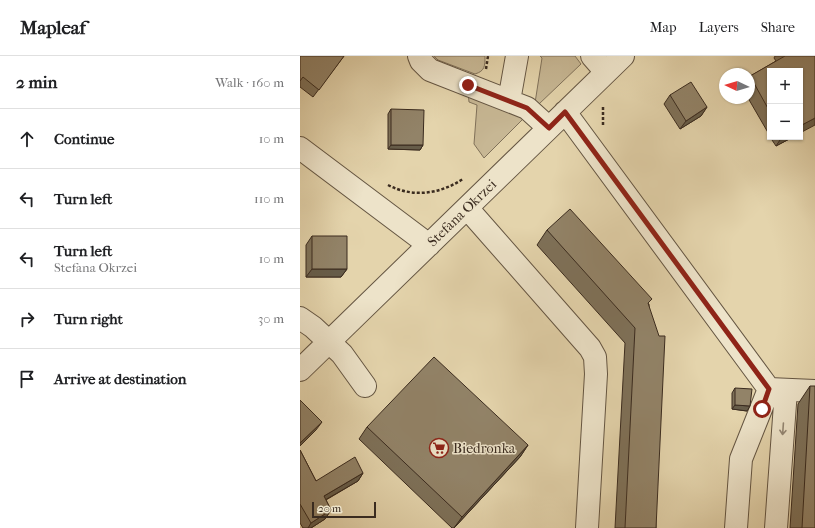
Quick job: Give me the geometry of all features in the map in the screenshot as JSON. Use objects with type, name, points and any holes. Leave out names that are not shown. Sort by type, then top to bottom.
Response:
[{"type":"street","points":[[419,56],[421,61],[430,70],[527,108],[549,128]]},
{"type":"street","points":[[509,101],[516,56]]},
{"type":"street","points":[[592,56],[606,72]]},
{"type":"street","name":"Stefana Okrzei","points":[[300,370],[623,56]]},
{"type":"street","points":[[565,112],[777,390],[776,528]]},
{"type":"street","points":[[300,148],[429,245]]},
{"type":"street","points":[[466,208],[590,348],[595,357],[596,370],[587,528]]},
{"type":"street","points":[[300,318],[342,354],[364,386]]},
{"type":"street","points":[[777,390],[815,392]]},
{"type":"street","points":[[736,528],[741,459],[777,390]]},
{"type":"path","points":[[386,184],[398,190],[416,193],[432,192],[450,188],[468,176],[483,192]]},
{"type":"shaded area","points":[[434,56],[485,56],[483,70],[475,74],[438,60]]},
{"type":"shaded area","points":[[540,56],[575,56],[581,64],[539,104],[535,103],[542,58]]},
{"type":"shaded area","points":[[468,92],[525,117],[484,158],[474,144],[477,105],[469,102]]},
{"type":"building","points":[[300,56],[344,56],[319,90],[303,77],[300,81]]},
{"type":"building","points":[[785,56],[815,56],[815,118],[803,124],[803,68],[767,68],[767,107],[755,85],[755,73]]},
{"type":"building","points":[[691,82],[707,107],[686,121],[670,95]]},
{"type":"building","points":[[391,109],[424,110],[423,145],[391,145]]},
{"type":"building","points":[[570,209],[652,299],[648,303],[659,336],[665,336],[656,528],[625,528],[635,328],[547,230]]},
{"type":"building","points":[[312,236],[347,236],[347,269],[312,269]]},
{"type":"building","name":"Biedronka","points":[[434,357],[528,445],[462,517],[367,427]]},
{"type":"building","points":[[810,386],[815,386],[815,528],[802,528]]},
{"type":"building","points":[[735,388],[752,389],[750,406],[735,405]]},
{"type":"building","points":[[300,400],[322,422],[300,443]]},
{"type":"building","points":[[300,450],[316,481],[355,457],[363,473],[324,496],[331,510],[311,523],[300,504]]},
{"type":"place","name":"Biedronka","points":[[439,448]]},
{"type":"route","points":[[468,85],[527,108],[549,128],[565,112],[769,389],[762,409]]}]
